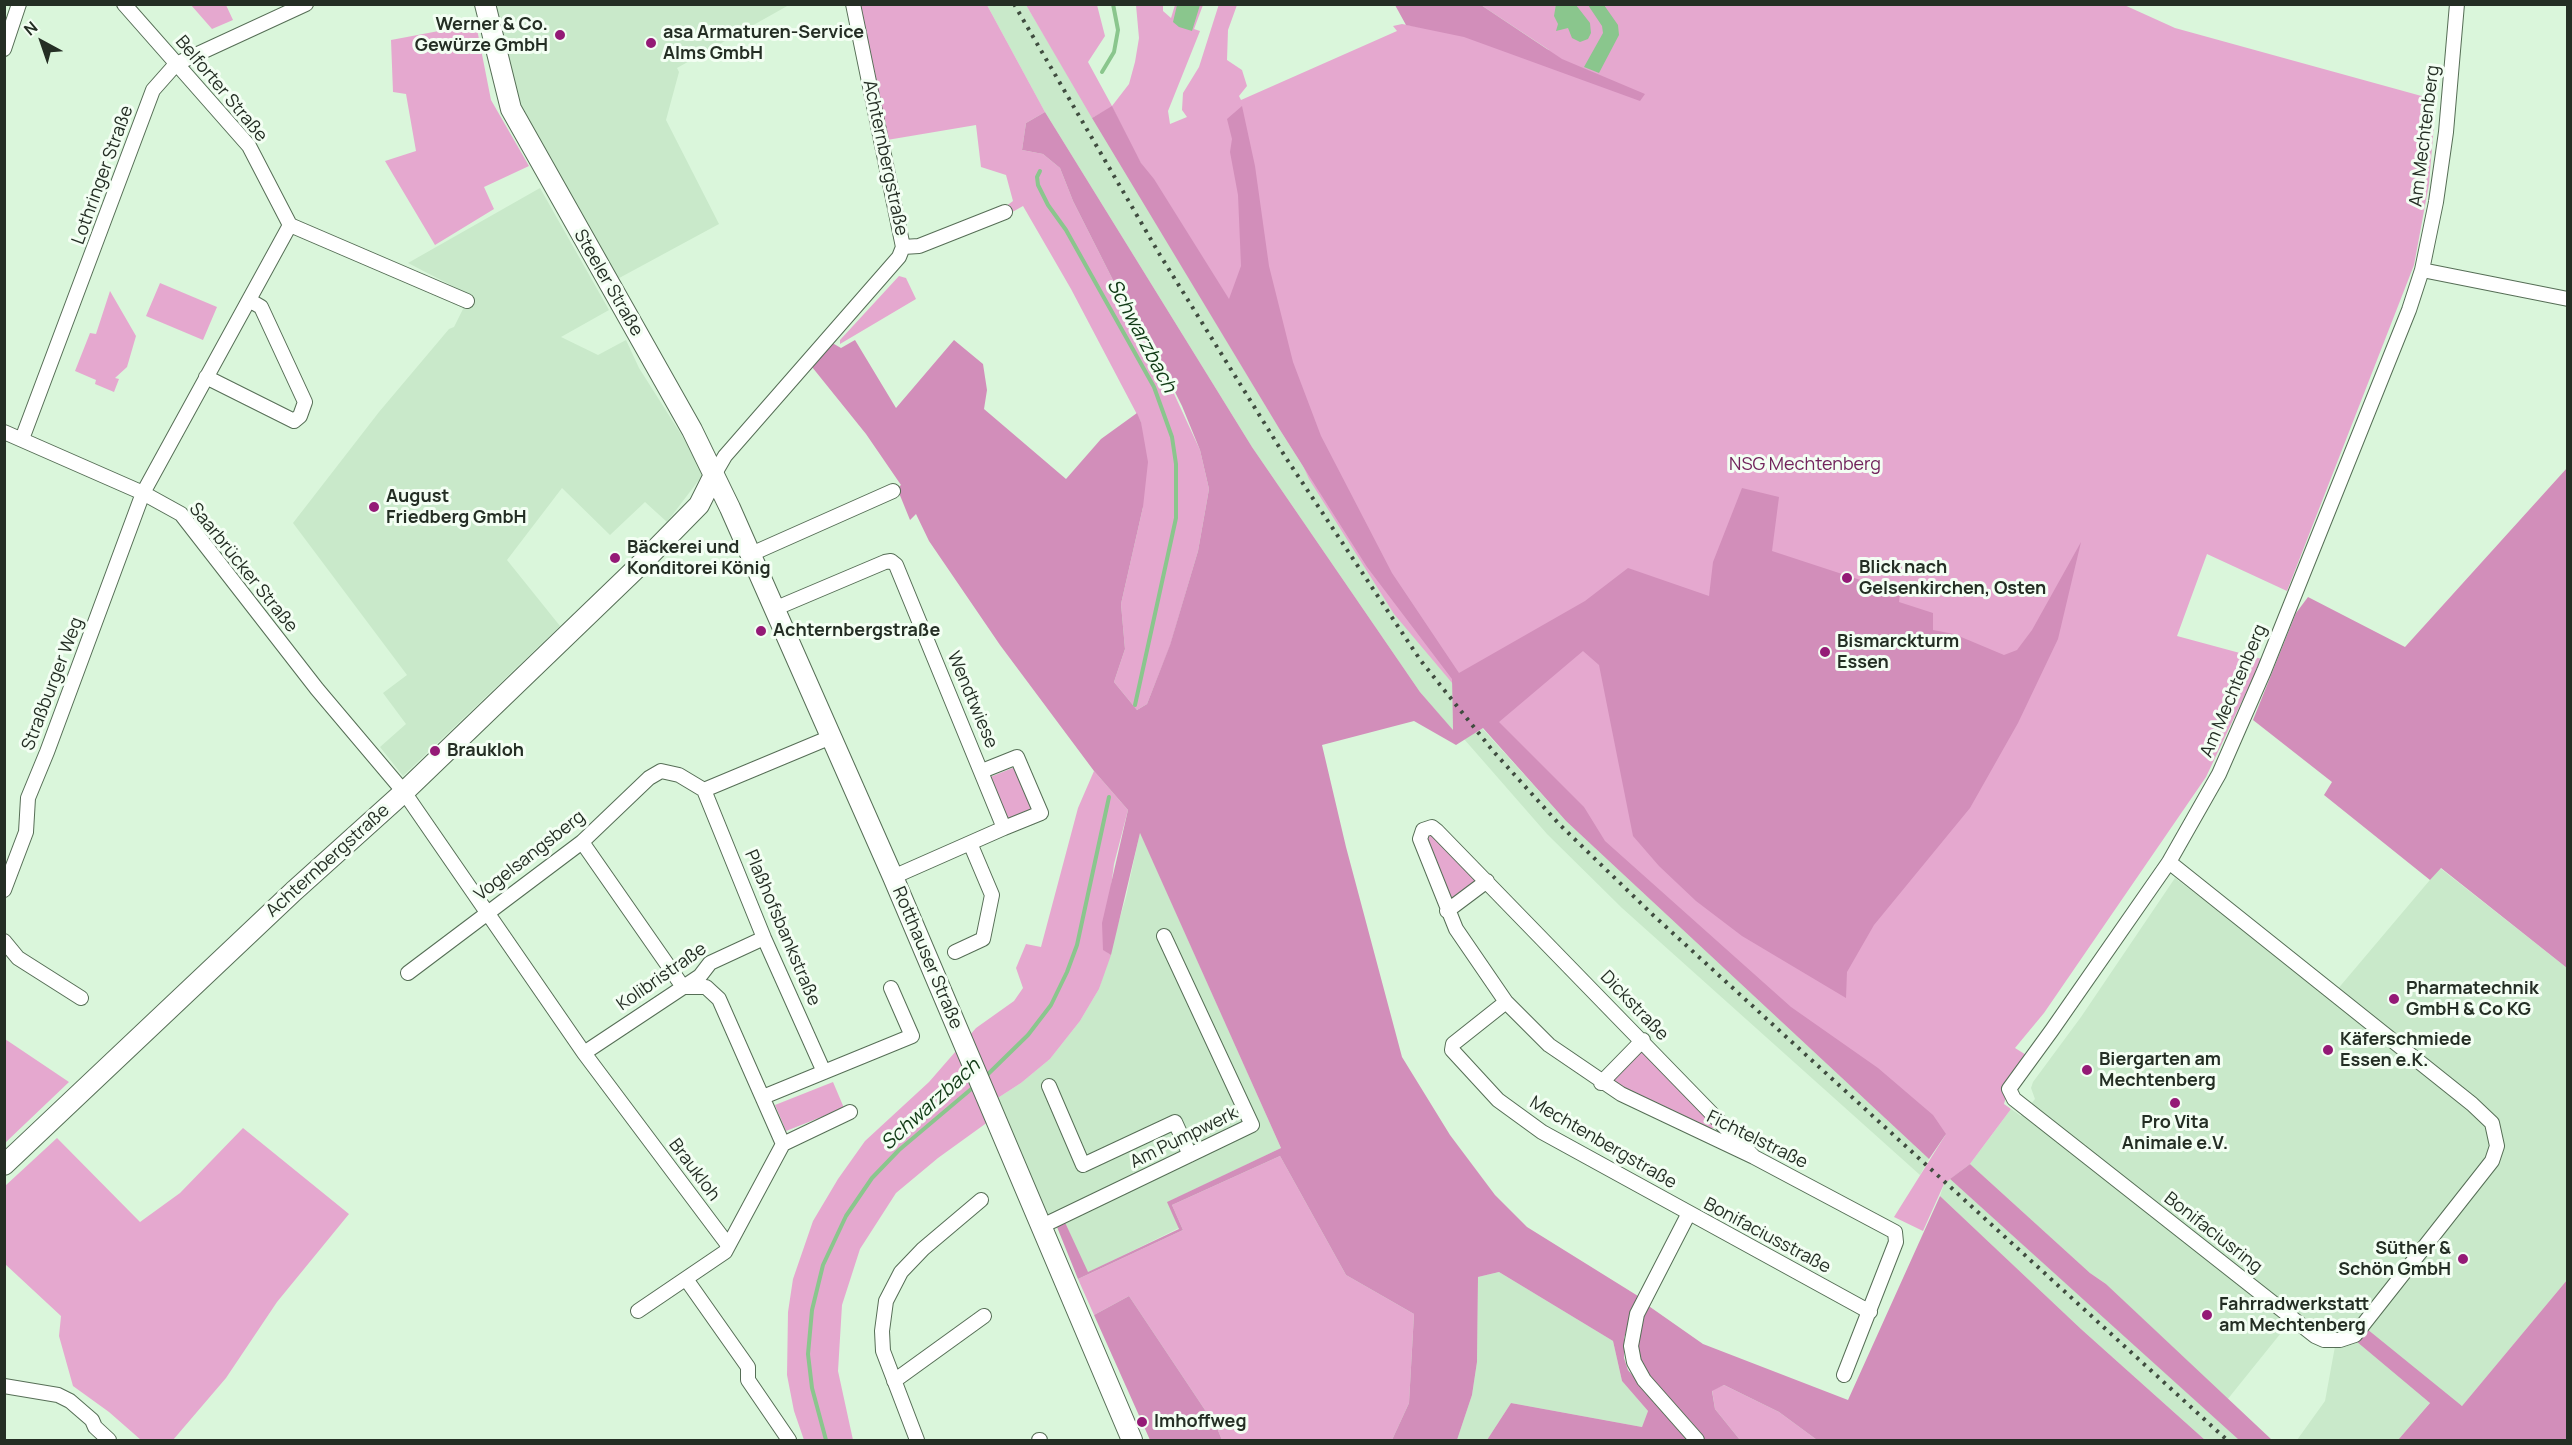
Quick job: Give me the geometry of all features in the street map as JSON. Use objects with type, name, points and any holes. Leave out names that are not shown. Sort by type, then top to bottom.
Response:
[{"type":"main road","name":"Steeler Straße","points":[[485,4],[503,81],[516,121],[692,430],[774,609]]},
{"type":"main road","name":"Achternbergstraße","points":[[4,1165],[294,891],[404,792],[671,535],[706,496],[714,475]]},
{"type":"main road","name":"Rotthauser Straße","points":[[774,609],[893,877],[1132,1440]]},
{"type":"street","points":[[4,49],[8,28],[19,4]]},
{"type":"street","name":"Belforter Straße","points":[[124,4],[249,146],[290,225]]},
{"type":"street","name":"Lothringer Straße","points":[[22,439],[153,90],[176,64],[306,4]]},
{"type":"street","name":"Achternbergstraße","points":[[714,475],[725,456],[899,257],[903,247],[854,4]]},
{"type":"street","name":"Am Mechtenberg","points":[[2009,1089],[2169,862],[2219,774],[2264,671],[2409,310],[2422,270],[2436,202],[2446,132],[2457,4]]},
{"type":"street","points":[[903,247],[919,246],[1005,212]]},
{"type":"street","points":[[290,225],[467,301]]},
{"type":"street","name":"Straßburger Weg","points":[[4,890],[26,832],[28,798],[143,492],[290,225]]},
{"type":"street","points":[[2422,270],[2568,299]]},
{"type":"street","points":[[206,377],[294,421],[300,417],[305,402],[261,307],[249,300]]},
{"type":"street","name":"Saarbrücker Straße","points":[[4,432],[143,492],[181,514],[317,689],[404,792]]},
{"type":"street","points":[[749,555],[893,491]]},
{"type":"street","name":"Wendtwiese","points":[[774,609],[885,562],[891,561],[896,565],[1004,828]]},
{"type":"street","points":[[704,790],[831,737]]},
{"type":"street","name":"Wendtwiese","points":[[893,877],[1041,813],[1017,757],[982,771]]},
{"type":"street","name":"Vogelsangsberg","points":[[408,973],[582,842],[635,789],[661,771],[679,775],[704,790]]},
{"type":"street","name":"Plaßhofsbankstraße","points":[[704,790],[765,938],[824,1072]]},
{"type":"street","name":"Braukloh","points":[[404,792],[584,1053],[728,1245]]},
{"type":"street","name":"Dickstraße","points":[[1423,830],[1432,827],[1437,831],[1643,1040],[1754,1157]]},
{"type":"street","name":"Fichtelstraße","points":[[1423,830],[1420,839],[1447,911],[1474,959],[1506,1002],[1549,1045],[1601,1083],[1656,1112],[1754,1157],[1895,1232],[1896,1242],[1870,1312]]},
{"type":"street","points":[[582,842],[683,987],[706,987],[719,999],[783,1144]]},
{"type":"street","points":[[955,952],[983,939],[992,895],[970,843]]},
{"type":"street","name":"Bonifaciusring","points":[[2009,1089],[2014,1099],[2315,1336],[2336,1342],[2355,1335],[2492,1161],[2497,1146],[2496,1134],[2488,1118],[2169,862]]},
{"type":"street","points":[[1447,911],[1487,881]]},
{"type":"street","name":"Am Pumpwerk","points":[[1040,1227],[1252,1125],[1164,936]]},
{"type":"street","name":"Kolibristraße","points":[[584,1053],[700,976],[710,963],[765,938]]},
{"type":"street","points":[[4,940],[18,958],[81,998]]},
{"type":"street","points":[[763,1097],[912,1036],[891,988]]},
{"type":"street","name":"Mechtenbergstraße","points":[[1506,1002],[1453,1044],[1452,1050],[1462,1062],[1498,1100],[1542,1132],[1689,1213]]},
{"type":"street","points":[[1601,1083],[1643,1040]]},
{"type":"street","points":[[1049,1086],[1083,1165],[1174,1122],[1190,1155]]},
{"type":"street","points":[[638,1311],[725,1252],[783,1144],[850,1112]]},
{"type":"street","points":[[917,1440],[883,1351],[882,1331],[886,1302],[901,1272],[923,1249],[981,1200]]},
{"type":"street","name":"Bonifaciusstraße","points":[[1697,1440],[1644,1380],[1634,1362],[1631,1346],[1637,1314],[1689,1213],[1870,1312]]},
{"type":"street","points":[[686,1279],[748,1367],[748,1380],[789,1440]]},
{"type":"street","points":[[1844,1375],[1870,1312]]},
{"type":"street","points":[[894,1381],[984,1317]]},
{"type":"street","points":[[4,1386],[64,1398],[92,1420],[95,1427],[109,1440]]},
{"type":"shaded area","points":[[1556,4],[1576,5],[1590,23],[1591,33],[1588,39],[1580,42],[1572,38],[1568,28],[1556,31],[1558,24],[1554,16]]},
{"type":"shaded area","points":[[489,5],[789,5],[677,68],[679,72],[666,120],[719,224],[610,283],[520,119]]},
{"type":"shaded area","points":[[987,5],[1026,5],[1280,430],[1367,567],[1452,679],[1453,731],[1420,692],[1252,447],[1045,112]]},
{"type":"shaded area","points":[[1177,5],[1200,5],[1192,31],[1179,27],[1173,22]]},
{"type":"shaded area","points":[[1395,5],[1481,5],[1562,59],[1645,94],[1640,101],[1464,37],[1406,25]]},
{"type":"shaded area","points":[[1588,5],[1604,5],[1618,25],[1619,35],[1599,73],[1584,67],[1603,33],[1602,26]]},
{"type":"shaded area","points":[[1112,106],[1141,163],[1154,179],[1229,299],[1241,266],[1238,195],[1230,152],[1232,139],[1227,119],[1242,106],[1255,166],[1269,266],[1293,362],[1321,436],[1392,573],[1459,673],[1585,601],[1628,568],[1709,596],[1713,562],[1742,488],[1779,497],[1772,551],[1900,593],[1899,602],[1933,613],[1933,630],[1954,634],[2004,655],[2017,650],[2032,630],[2081,542],[2058,639],[2018,723],[1970,808],[1874,925],[1847,972],[1846,998],[1742,936],[1696,901],[1659,866],[1633,836],[1599,665],[1583,651],[1499,722],[1584,807],[1605,841],[1791,1007],[1878,1068],[1933,1115],[1946,1134],[1929,1159],[1566,821],[1483,728],[1456,745],[1414,721],[1322,745],[1346,847],[1402,1057],[1450,1135],[1495,1195],[1527,1227],[1638,1296],[1624,1338],[1624,1358],[1628,1370],[1687,1440],[1487,1440],[1511,1403],[1642,1427],[1648,1411],[1622,1381],[1613,1341],[1499,1272],[1478,1277],[1477,1362],[1472,1395],[1457,1440],[1392,1440],[1409,1403],[1414,1314],[1346,1275],[1280,1156],[1172,1205],[1183,1230],[1078,1279],[1055,1222],[1063,1218],[1088,1272],[1179,1229],[1167,1202],[1281,1148],[1140,833],[1111,955],[1103,950],[1102,923],[1128,810],[1094,771],[1000,645],[929,541],[916,514],[910,520],[897,488],[901,485],[866,434],[808,362],[827,340],[841,348],[855,340],[896,408],[954,340],[983,364],[987,390],[984,409],[1066,479],[1101,439],[1137,413],[1141,422],[1148,462],[1143,507],[1121,604],[1125,649],[1114,682],[1137,710],[1147,704],[1170,645],[1198,551],[1209,489],[1200,450],[1182,406],[1152,346],[1120,294],[1073,201],[1060,168],[1043,154],[1022,150],[1026,123],[1045,112],[1252,447],[1420,692],[1453,730],[1452,679],[1367,567],[1280,430],[1092,118]]},
{"type":"shaded area","points":[[540,188],[609,310],[561,337],[598,355],[626,340],[639,368],[705,472],[667,522],[645,502],[610,535],[562,488],[507,560],[560,626],[403,776],[380,747],[406,724],[383,693],[407,675],[293,523],[379,412],[449,329],[454,327],[470,295],[408,263]]},
{"type":"shaded area","points":[[2567,468],[2567,968],[2441,868],[2430,880],[2324,795],[2332,782],[2253,720],[2296,613],[2308,597],[2405,647]]},
{"type":"shaded area","points":[[1482,728],[1566,821],[1929,1159],[1920,1175],[1622,908],[1547,834],[1464,739]]},
{"type":"shaded area","points":[[1140,832],[1281,1148],[1168,1202],[1179,1228],[1087,1273],[1063,1218],[1041,1226],[990,1103],[1021,1083],[1050,1059],[1080,1021],[1099,989],[1126,897]]},
{"type":"shaded area","points":[[2440,868],[2567,968],[2567,1280],[2462,1406],[2440,1391],[2398,1440],[2297,1440],[2325,1401],[2336,1341],[2293,1318],[2227,1400],[2106,1284],[2090,1273],[1970,1164],[2011,1109],[2021,1116],[2035,1099],[2031,1088],[2033,1082],[2081,1017],[2175,878],[2331,997]]},
{"type":"shaded area","points":[[1970,1164],[2090,1273],[2106,1284],[2272,1440],[2239,1440],[1950,1179]]},
{"type":"shaded area","points":[[1950,1179],[2239,1440],[2205,1440],[2081,1329],[1940,1196],[1944,1184]]},
{"type":"shaded area","points":[[1940,1196],[2081,1329],[2205,1440],[1817,1440],[1779,1412],[1724,1385],[1712,1391],[1715,1409],[1740,1440],[1700,1440],[1644,1379],[1633,1331],[1643,1302],[1703,1344],[1848,1400]]},
{"type":"shaded area","points":[[1499,1272],[1613,1341],[1622,1381],[1648,1411],[1642,1427],[1511,1403],[1487,1440],[1457,1440],[1472,1395],[1477,1362],[1478,1277]]},
{"type":"shaded area","points":[[2567,1280],[2567,1440],[2398,1440],[2430,1403],[2356,1341],[2367,1329],[2462,1406]]},
{"type":"shaded area","points":[[1129,1296],[1217,1428],[1222,1440],[1150,1440],[1094,1315]]},
{"type":"green space","name":"NSG Mechtenberg","points":[[1219,4],[1237,5],[1228,30],[1227,60],[1242,70],[1247,86],[1239,96],[1241,100],[1397,31],[1393,26],[1402,24],[1549,50],[1481,5],[2122,4],[2175,28],[2436,100],[2429,184],[2414,265],[2287,591],[2207,554],[2177,636],[2262,659],[2206,777],[2044,1013],[2015,1048],[2031,1058],[2008,1089],[2004,1104],[2011,1109],[1970,1164],[1944,1184],[1923,1231],[1894,1217],[1946,1134],[1937,1142],[1630,872],[1480,716],[1394,614],[1309,479],[1284,423],[1112,107],[1092,118],[1026,5],[1097,5],[1105,36],[1088,62],[1112,106],[1129,84],[1135,62],[1139,38],[1136,5],[1163,5],[1163,11],[1171,18],[1175,5],[1203,5],[1194,29],[1200,31],[1168,111],[1170,124],[1187,117],[1182,110],[1183,93],[1199,67]]},
{"type":"green space","points":[[191,5],[226,5],[233,20],[212,29]]},
{"type":"green space","points":[[861,5],[987,5],[1045,112],[1026,123],[1022,150],[1043,154],[1060,168],[1073,201],[1120,294],[1152,346],[1200,450],[1209,489],[1198,551],[1170,646],[1147,704],[1137,710],[1114,682],[1125,649],[1121,604],[1143,507],[1141,422],[1071,289],[1023,206],[1007,215],[1005,207],[1013,201],[1006,175],[981,167],[976,125],[887,140],[859,13]]},
{"type":"green space","points":[[476,24],[491,100],[529,166],[484,187],[494,209],[435,245],[385,161],[416,151],[406,94],[393,92],[391,40]]},
{"type":"green space","points":[[899,276],[906,278],[916,299],[840,344],[840,340]]},
{"type":"green space","points":[[160,283],[217,307],[203,340],[146,316]]},
{"type":"green space","points":[[110,291],[136,336],[127,367],[115,378],[119,379],[114,392],[95,384],[96,380],[75,371],[90,333],[96,334]]},
{"type":"green space","points":[[1015,767],[1033,810],[1008,821],[990,777]]},
{"type":"green space","points":[[1094,771],[1128,810],[1114,864],[1103,949],[1111,955],[1099,989],[1080,1021],[1050,1059],[1021,1083],[990,1103],[992,1119],[938,1158],[896,1193],[860,1249],[842,1305],[838,1371],[853,1440],[804,1440],[794,1411],[787,1375],[788,1312],[793,1279],[813,1221],[838,1179],[865,1141],[929,1082],[976,1028],[1014,1001],[1023,988],[1016,968],[1026,944],[1041,947],[1078,808]]},
{"type":"green space","points":[[1431,833],[1475,878],[1474,883],[1451,900],[1426,839]]},
{"type":"green space","points":[[5,1039],[69,1082],[5,1143]]},
{"type":"green space","points":[[1642,1050],[1715,1126],[1714,1128],[1709,1129],[1616,1084],[1612,1079]]},
{"type":"green space","points":[[833,1082],[844,1108],[786,1131],[775,1105]]},
{"type":"green space","points":[[243,1128],[349,1214],[277,1302],[226,1378],[173,1440],[141,1440],[109,1412],[73,1386],[59,1336],[61,1316],[5,1264],[5,1186],[57,1138],[140,1222],[180,1193]]},
{"type":"green space","points":[[1280,1156],[1346,1275],[1414,1314],[1409,1403],[1392,1440],[1222,1440],[1217,1428],[1129,1296],[1094,1315],[1078,1279],[1183,1230],[1172,1205]]},
{"type":"green space","points":[[1724,1385],[1779,1412],[1817,1440],[1740,1440],[1715,1409],[1712,1390]]},
{"type":"waterway","name":"Schwarzbach","points":[[1102,72],[1114,52],[1118,30],[1113,4]]},
{"type":"waterway","name":"Schwarzbach","points":[[1040,171],[1037,177],[1038,185],[1048,205],[1066,230],[1154,387],[1172,437],[1176,464],[1176,518],[1135,705]]},
{"type":"waterway","name":"Schwarzbach","points":[[984,1078],[1028,1035],[1051,1005],[1067,972],[1077,945],[1109,797]]},
{"type":"waterway","name":"Schwarzbach","points":[[826,1440],[812,1388],[808,1354],[812,1310],[823,1265],[846,1216],[872,1178],[899,1150],[976,1085]]},
{"type":"railway","points":[[1014,4],[1160,255],[1286,458],[1421,661],[1493,751],[1560,825],[1653,915],[2227,1440]]},
{"type":"place","name":"Werner & Co. Gewürze GmbH","points":[[560,35]]},
{"type":"place","name":"asa Armaturen-Service Alms GmbH","points":[[651,43]]},
{"type":"place","name":"August Friedberg GmbH","points":[[374,507]]},
{"type":"place","name":"Bäckerei und Konditorei König","points":[[615,558]]},
{"type":"place","name":"Blick nach Gelsenkirchen, Osten","points":[[1847,578]]},
{"type":"place","name":"Achternbergstraße","points":[[761,631]]},
{"type":"place","name":"Bismarckturm Essen","points":[[1825,652]]},
{"type":"place","name":"Braukloh","points":[[435,751]]},
{"type":"place","name":"Pharmatechnik GmbH & Co KG","points":[[2394,999]]},
{"type":"place","name":"Käferschmiede Essen e.K.","points":[[2328,1050]]},
{"type":"place","name":"Biergarten am Mechtenberg","points":[[2087,1070]]},
{"type":"place","name":"Pro Vita Animale e.V.","points":[[2175,1103]]},
{"type":"place","name":"Süther & Schön GmbH","points":[[2463,1259]]},
{"type":"place","name":"Fahrradwerkstatt am Mechtenberg","points":[[2207,1315]]},
{"type":"place","name":"Imhoffweg","points":[[1142,1422]]}]
